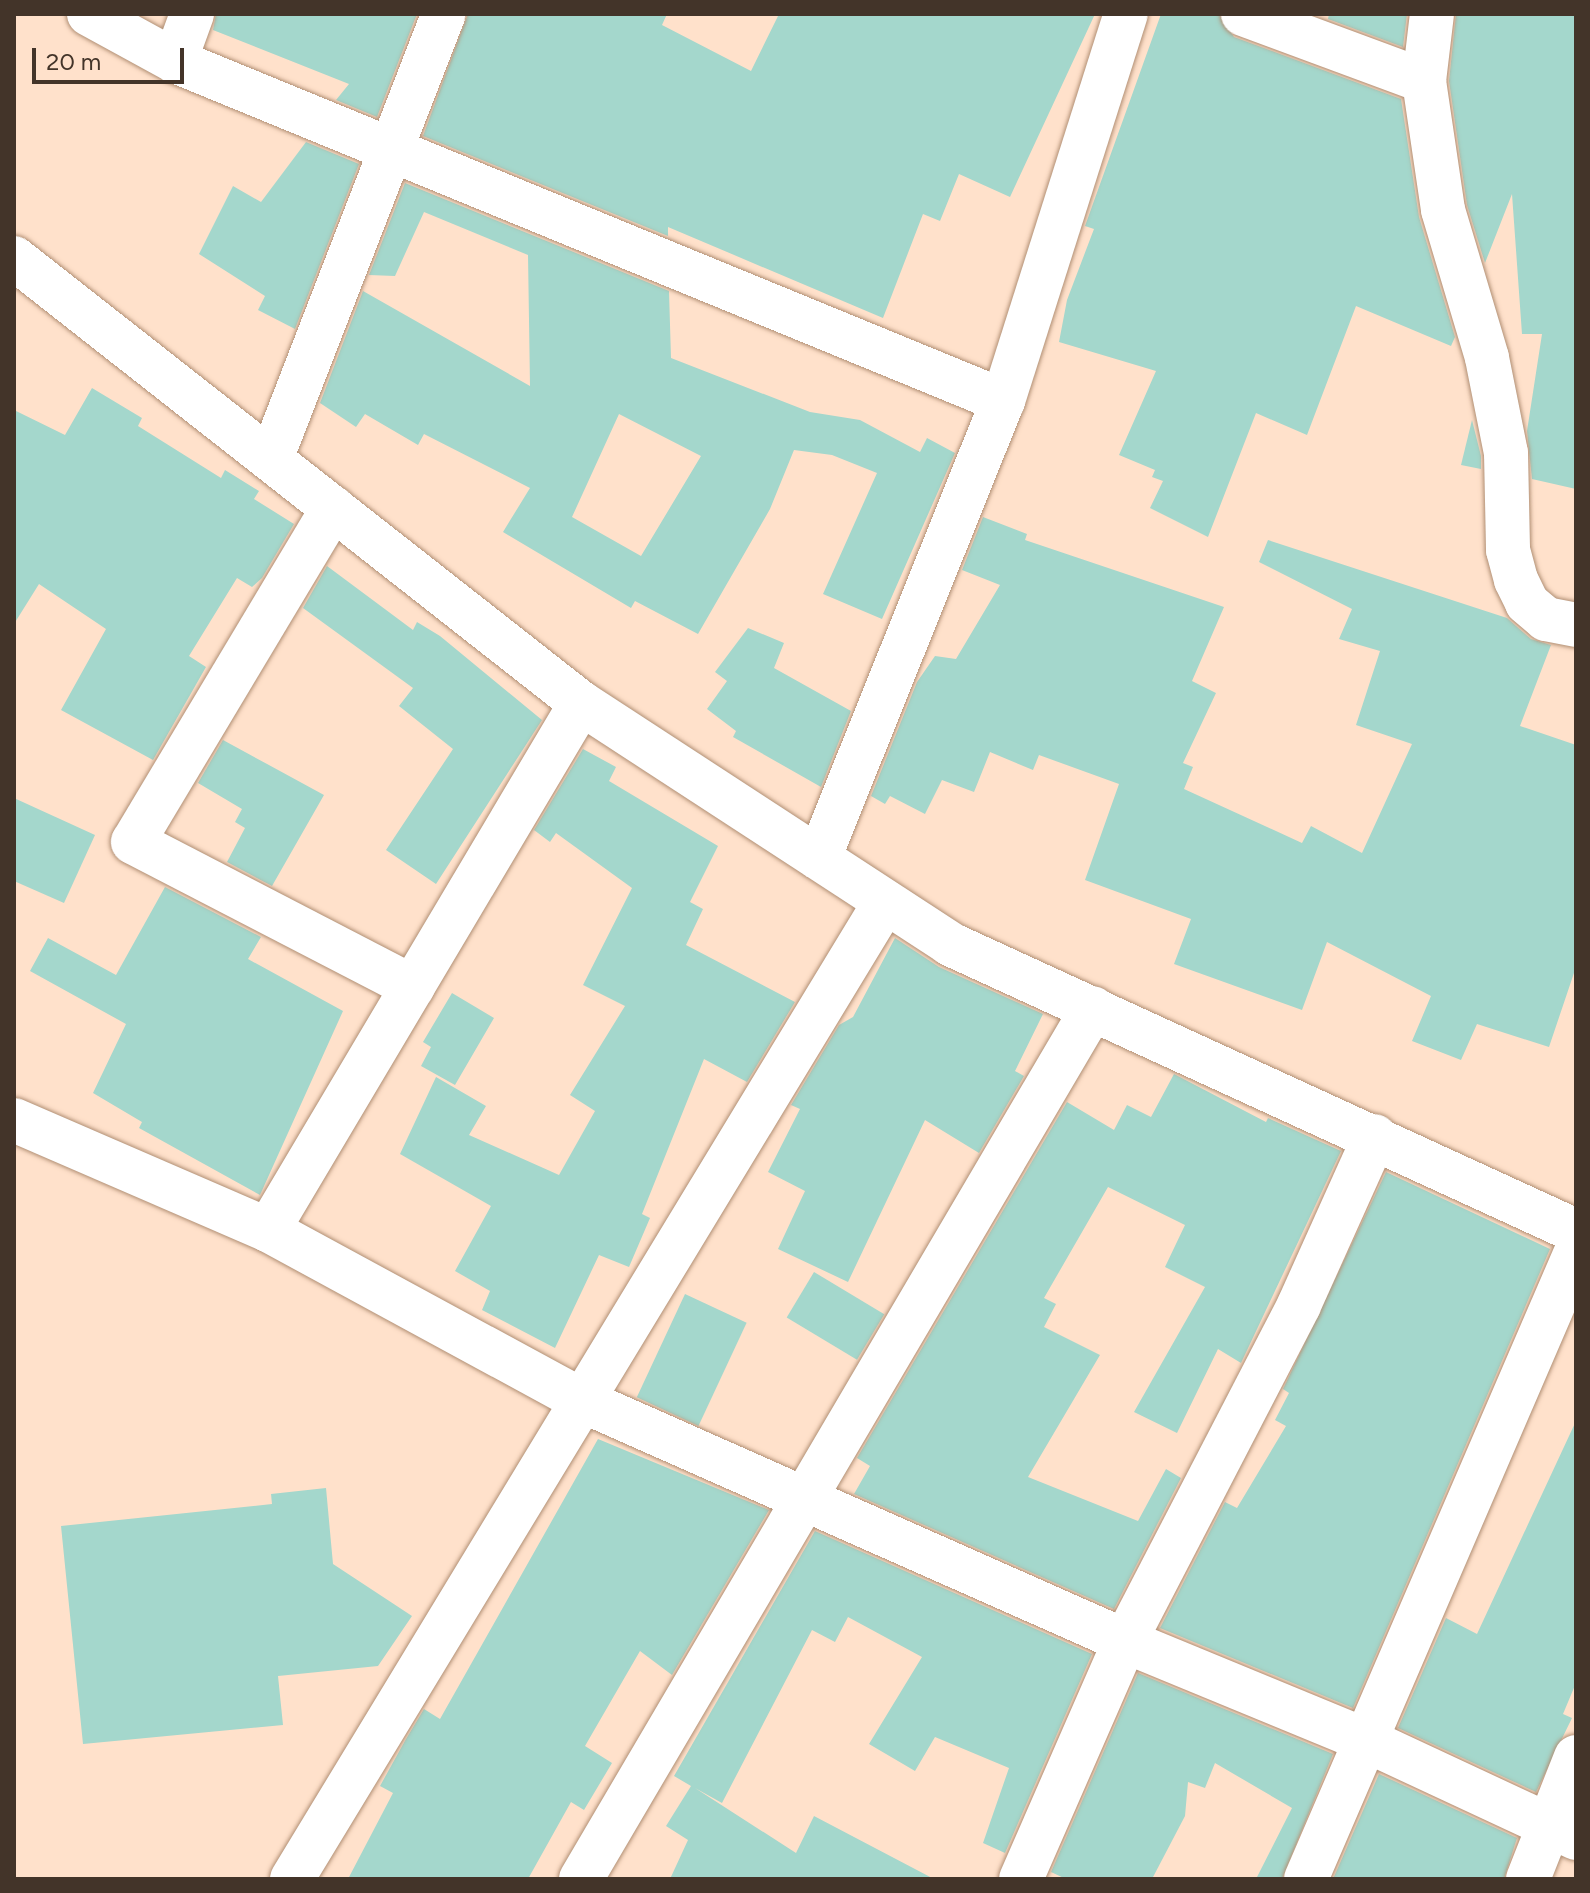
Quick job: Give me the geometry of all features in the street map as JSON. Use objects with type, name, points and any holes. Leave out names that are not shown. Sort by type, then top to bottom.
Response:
[{"type":"street","points":[[89,14],[175,61],[393,146],[1003,401]]},
{"type":"street","points":[[175,61],[192,14]]},
{"type":"street","points":[[271,459],[444,14]]},
{"type":"street","points":[[819,858],[1003,401],[1126,14]]},
{"type":"street","points":[[1243,14],[1424,81]]},
{"type":"street","points":[[1432,14],[1424,81],[1443,210],[1487,358],[1506,453],[1508,550],[1516,580],[1527,603],[1546,619],[1576,625]]},
{"type":"street","points":[[14,258],[581,703],[950,944],[1375,1136],[1576,1231]]},
{"type":"street","points":[[333,508],[133,842],[413,987]]},
{"type":"street","points":[[268,1230],[581,703]]},
{"type":"street","points":[[292,1879],[885,902]]},
{"type":"street","points":[[581,1879],[1093,1008]]},
{"type":"street","points":[[14,1120],[268,1230],[581,1400],[1125,1641],[1370,1742],[1563,1831]]},
{"type":"street","points":[[1021,1879],[1125,1641],[1299,1305],[1375,1136]]},
{"type":"street","points":[[1306,1879],[1370,1742],[1576,1252]]},
{"type":"street","points":[[1528,1879],[1563,1831],[1576,1757]]},
{"type":"building","points":[[216,14],[417,14],[377,117],[336,100],[349,84],[213,30]]},
{"type":"building","points":[[468,14],[667,14],[662,25],[751,71],[779,14],[1095,14],[1010,197],[959,174],[940,221],[923,214],[883,318],[668,227],[668,236],[423,136]]},
{"type":"building","points":[[1161,14],[1219,14],[1234,37],[1401,99],[1419,217],[1455,337],[1451,346],[1356,306],[1307,435],[1256,413],[1208,537],[1150,508],[1163,481],[1152,477],[1155,470],[1119,455],[1156,371],[1059,342],[1067,300],[1094,229],[1085,226]]},
{"type":"building","points":[[1329,14],[1407,14],[1403,47],[1328,19]]},
{"type":"building","points":[[1456,14],[1576,14],[1576,489],[1532,479],[1527,431],[1542,334],[1522,334],[1512,194],[1485,263],[1467,205],[1449,81]]},
{"type":"building","points":[[306,142],[359,164],[295,329],[258,310],[265,296],[199,254],[233,186],[261,202]]},
{"type":"building","points":[[405,183],[669,291],[671,358],[810,412],[860,420],[920,452],[927,438],[955,453],[882,619],[823,594],[877,473],[832,455],[794,450],[770,509],[698,634],[635,601],[631,608],[503,532],[530,488],[424,434],[418,445],[365,414],[356,427],[320,403],[363,291],[530,386],[528,255],[424,212],[395,276],[369,275]],"holes":[[[619,414],[701,456],[641,556],[572,517]]]},
{"type":"building","points":[[92,388],[142,418],[138,426],[221,478],[225,470],[259,491],[254,499],[294,524],[262,578],[252,587],[237,578],[189,656],[206,667],[153,760],[61,710],[106,629],[39,584],[14,624],[14,410],[65,435]]},
{"type":"building","points":[[1472,420],[1481,456],[1481,469],[1461,465]]},
{"type":"building","points":[[983,517],[1027,534],[1025,540],[1224,607],[1192,681],[1216,693],[1183,763],[1193,767],[1184,789],[1302,843],[1311,826],[1362,853],[1412,744],[1356,725],[1380,651],[1339,639],[1352,609],[1259,562],[1268,540],[1507,618],[1531,639],[1551,645],[1520,726],[1576,745],[1576,967],[1549,1047],[1477,1024],[1461,1060],[1412,1041],[1431,996],[1327,942],[1302,1010],[1174,964],[1191,919],[1085,880],[1119,784],[1039,755],[1033,770],[990,752],[974,792],[942,780],[925,814],[890,796],[885,804],[871,796],[917,682],[935,656],[956,659],[1000,585],[962,570]]},
{"type":"building","points":[[327,566],[413,630],[417,622],[440,636],[542,720],[436,884],[386,850],[453,749],[399,706],[413,688],[303,608]]},
{"type":"building","points":[[748,628],[784,643],[774,668],[851,711],[821,787],[733,737],[736,731],[707,709],[727,681],[715,672]]},
{"type":"building","points":[[223,740],[324,795],[272,886],[227,862],[245,828],[235,822],[242,809],[198,783]]},
{"type":"building","points":[[583,749],[616,767],[609,781],[718,846],[690,902],[703,909],[686,945],[795,1002],[747,1082],[704,1059],[642,1214],[650,1218],[629,1267],[599,1255],[555,1348],[482,1310],[490,1291],[455,1271],[491,1206],[400,1154],[436,1077],[486,1106],[469,1135],[559,1175],[595,1111],[570,1095],[625,1006],[583,985],[632,888],[556,833],[550,842],[534,830]]},
{"type":"building","points":[[14,798],[95,835],[64,903],[14,881]]},
{"type":"building","points":[[165,887],[261,937],[248,959],[343,1011],[260,1195],[139,1128],[142,1122],[93,1093],[126,1024],[30,971],[48,938],[116,975]]},
{"type":"building","points":[[895,938],[939,967],[1043,1014],[1015,1071],[1024,1076],[979,1153],[925,1120],[848,1282],[778,1249],[805,1191],[768,1172],[800,1109],[791,1105],[839,1025],[853,1017]]},
{"type":"building","points":[[452,993],[494,1018],[455,1085],[421,1066],[431,1047],[423,1042]]},
{"type":"building","points":[[1174,1074],[1266,1122],[1268,1118],[1341,1151],[1241,1363],[1218,1349],[1177,1433],[1134,1412],[1205,1287],[1165,1267],[1185,1225],[1108,1187],[1044,1298],[1056,1304],[1044,1327],[1100,1355],[1028,1477],[1138,1521],[1166,1469],[1181,1478],[1114,1609],[854,1494],[870,1466],[857,1458],[1067,1102],[1114,1130],[1127,1105],[1151,1117]]},
{"type":"building","points":[[1386,1172],[1550,1249],[1353,1708],[1160,1628],[1225,1502],[1237,1508],[1286,1426],[1275,1420],[1289,1393],[1283,1389]]},
{"type":"building","points":[[814,1272],[884,1314],[857,1360],[787,1317]]},
{"type":"building","points":[[685,1294],[747,1323],[698,1426],[637,1397]]},
{"type":"building","points":[[1576,1421],[1576,1683],[1563,1714],[1572,1718],[1536,1792],[1398,1728],[1446,1618],[1477,1634]]},
{"type":"building","points":[[598,1439],[769,1510],[672,1675],[640,1651],[585,1746],[612,1763],[584,1810],[571,1802],[528,1879],[348,1879],[393,1793],[380,1786],[406,1739],[424,1709],[440,1719]]},
{"type":"building","points":[[326,1488],[333,1564],[412,1616],[378,1666],[278,1676],[283,1725],[83,1744],[61,1526],[272,1504],[271,1494]]},
{"type":"building","points":[[815,1531],[1092,1654],[1005,1853],[983,1843],[1009,1768],[935,1737],[915,1771],[869,1744],[922,1657],[848,1617],[835,1642],[812,1630],[722,1803],[695,1788],[796,1853],[814,1816],[934,1879],[670,1879],[688,1840],[666,1826],[691,1786],[674,1776]]},
{"type":"building","points":[[1138,1673],[1333,1754],[1282,1879],[1256,1879],[1292,1808],[1215,1763],[1205,1788],[1188,1782],[1185,1816],[1152,1879],[1066,1879],[1051,1872]]},
{"type":"building","points":[[1379,1774],[1517,1838],[1504,1879],[1333,1879]]}]
